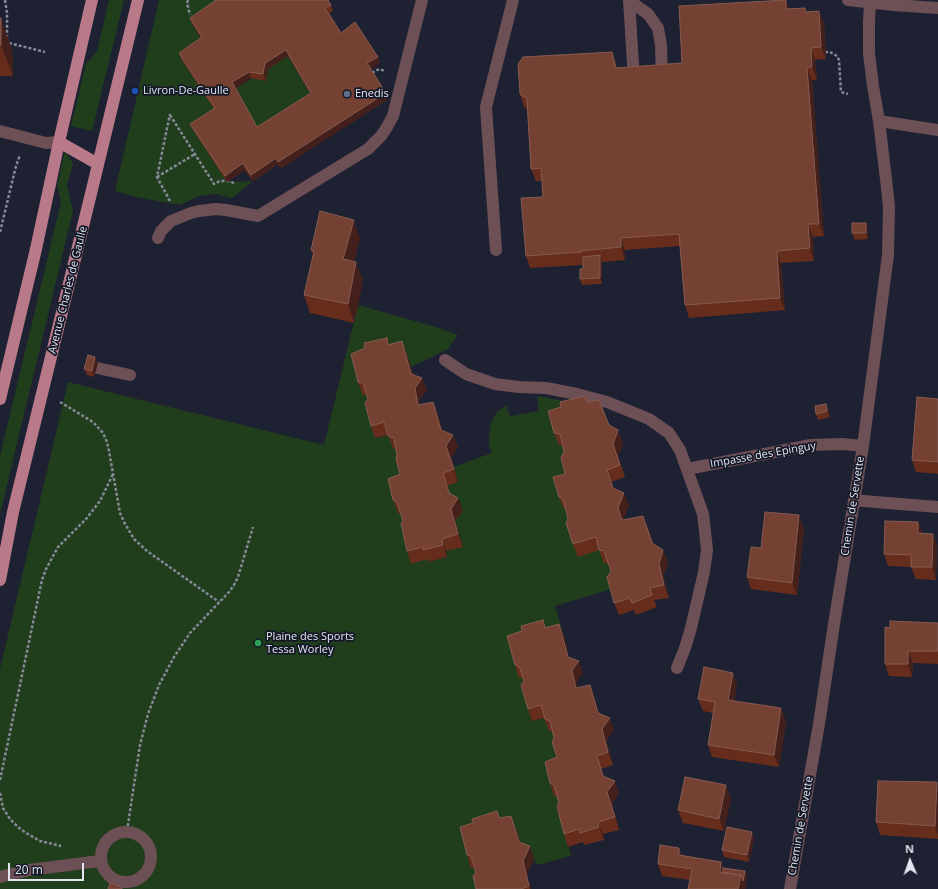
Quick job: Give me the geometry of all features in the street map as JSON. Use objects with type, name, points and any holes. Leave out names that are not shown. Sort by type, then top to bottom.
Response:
[{"type":"main road","points":[[0,399],[36,249],[92,0]]},
{"type":"main road","name":"Avenue Charles de Gaulle","points":[[0,580],[13,512],[138,0]]},
{"type":"main road","points":[[59,142],[98,164]]},
{"type":"street","points":[[158,238],[161,230],[171,221],[199,211],[216,209],[258,216],[368,149],[381,136],[393,116],[422,0]]},
{"type":"street","points":[[496,250],[486,107],[513,0]]},
{"type":"street","points":[[628,0],[634,80]]},
{"type":"street","points":[[632,0],[634,4],[648,14],[658,28],[661,46],[662,78]]},
{"type":"street","points":[[848,0],[938,8]]},
{"type":"street","name":"Chemin de Servette","points":[[790,889],[819,724],[863,446],[888,255],[889,207],[879,121],[869,54],[870,3]]},
{"type":"street","points":[[879,121],[938,130]]},
{"type":"street","points":[[0,131],[46,142],[59,142]]},
{"type":"street","points":[[445,360],[466,374],[494,384],[546,388],[607,402],[649,420],[669,433],[680,450],[688,469],[706,531],[707,550],[704,572],[691,628],[677,668]]},
{"type":"street","points":[[97,368],[130,375]]},
{"type":"street","name":"Impasse des Epinguy","points":[[688,469],[811,446],[842,444],[863,446]]},
{"type":"street","points":[[854,500],[938,507]]},
{"type":"street","points":[[127,831],[141,836],[146,841],[150,848],[151,856],[147,870],[142,876],[136,880],[121,882],[107,874],[100,861],[100,854],[102,846],[106,840],[119,832],[127,831]]},
{"type":"street","points":[[0,877],[29,870],[100,861]]},
{"type":"path","points":[[5,0],[8,13],[6,42],[45,52]]},
{"type":"path","points":[[188,0],[187,3],[190,15]]},
{"type":"path","points":[[825,52],[830,52],[837,56],[839,60],[841,92],[848,94]]},
{"type":"path","points":[[178,218],[157,178],[170,114],[214,184],[220,181],[230,181],[235,184]]},
{"type":"path","points":[[0,232],[16,166],[27,138]]},
{"type":"path","points":[[157,178],[195,154]]},
{"type":"path","points":[[42,392],[87,418],[99,428],[103,434],[107,442],[120,513],[126,527],[134,539],[147,551],[219,602]]},
{"type":"path","points":[[0,780],[42,580],[46,569],[58,547],[86,519],[100,501],[113,474]]},
{"type":"path","points":[[127,831],[140,745],[144,725],[153,698],[166,669],[181,645],[231,588],[238,577],[253,527]]},
{"type":"path","points":[[0,793],[3,808],[10,819],[18,827],[40,841],[64,846]]},
{"type":"green space","points":[[109,0],[124,0],[92,131],[71,126],[86,63],[97,52]]},
{"type":"green space","points":[[159,0],[228,0],[192,24],[204,44],[217,114],[227,182],[253,181],[232,198],[216,194],[199,196],[180,205],[136,197],[115,191]]},
{"type":"green space","points":[[288,56],[313,99],[260,133],[235,89]]},
{"type":"green space","points":[[65,151],[73,164],[67,185],[73,211],[0,514],[0,456],[61,202],[57,185]]},
{"type":"green space","name":"Plaine des Sports Tessa Worley","points":[[358,305],[436,327],[458,335],[448,349],[411,367],[367,395],[375,438],[389,435],[398,451],[405,487],[402,514],[428,562],[447,557],[446,551],[463,547],[447,486],[458,482],[453,467],[492,453],[489,446],[489,437],[491,423],[496,413],[506,405],[510,416],[539,411],[537,396],[579,404],[565,447],[568,511],[571,535],[578,556],[601,549],[615,584],[612,589],[555,606],[564,636],[549,640],[524,678],[532,721],[545,718],[554,733],[559,750],[558,797],[571,856],[537,865],[534,859],[476,869],[478,889],[0,889],[0,669],[68,382],[324,445]]},
{"type":"building","name":"Enedis","points":[[216,0],[328,0],[331,5],[325,8],[341,33],[355,22],[378,57],[367,63],[386,93],[278,162],[276,158],[251,175],[243,163],[225,176],[190,124],[215,108],[179,53],[202,37],[190,18]],"holes":[[[286,50],[311,93],[257,127],[232,82],[249,72],[263,74],[265,63]]]},
{"type":"building","points":[[786,0],[786,9],[805,8],[806,12],[819,11],[821,47],[811,48],[812,67],[807,67],[819,224],[808,224],[810,248],[777,251],[780,298],[685,305],[679,234],[621,238],[621,247],[580,251],[581,252],[526,256],[521,198],[543,197],[541,168],[531,169],[527,99],[520,94],[518,64],[523,57],[612,52],[616,68],[682,63],[679,6]]},
{"type":"building","points":[[1,18],[1,45],[0,45]]},
{"type":"building","points":[[320,211],[354,220],[343,259],[356,262],[348,304],[304,295],[314,251],[311,250]]},
{"type":"building","points":[[852,223],[866,223],[866,233],[852,233]]},
{"type":"building","points":[[600,255],[600,278],[580,279],[580,269],[583,269],[583,257]]},
{"type":"building","points":[[387,338],[388,345],[402,341],[411,374],[422,378],[415,388],[418,405],[433,402],[441,430],[453,435],[446,446],[454,469],[443,473],[449,493],[458,498],[451,509],[458,534],[442,539],[443,545],[423,550],[423,547],[407,551],[401,523],[403,521],[397,502],[393,500],[388,479],[400,474],[396,459],[397,455],[394,438],[388,436],[384,422],[371,426],[365,403],[368,399],[363,383],[358,382],[351,354],[365,348],[364,343]]},
{"type":"building","points":[[88,355],[95,357],[92,371],[84,369]]},
{"type":"building","points":[[585,396],[587,402],[599,400],[609,425],[618,430],[613,444],[620,465],[607,470],[613,488],[624,493],[618,508],[622,520],[643,516],[652,543],[663,550],[659,564],[664,585],[650,588],[652,595],[632,603],[630,598],[614,603],[607,577],[611,571],[604,551],[599,550],[596,537],[573,544],[566,523],[568,518],[563,499],[559,497],[553,477],[565,474],[561,458],[564,452],[560,434],[554,433],[548,411],[561,407],[560,402]]},
{"type":"building","points":[[917,397],[938,399],[938,462],[912,460]]},
{"type":"building","points":[[826,404],[827,411],[816,414],[815,406]]},
{"type":"building","points":[[765,512],[799,515],[792,583],[747,577],[751,547],[761,548]]},
{"type":"building","points":[[885,521],[918,522],[918,533],[933,534],[932,567],[911,567],[911,555],[884,554]]},
{"type":"building","points":[[543,620],[545,628],[559,624],[568,657],[579,661],[572,670],[576,688],[590,685],[598,713],[610,718],[602,729],[608,752],[597,756],[603,776],[615,781],[607,792],[615,817],[598,822],[599,827],[580,833],[579,829],[564,834],[557,806],[559,803],[554,785],[550,783],[545,762],[557,757],[552,742],[554,738],[550,721],[545,719],[541,705],[528,709],[521,685],[524,681],[519,666],[515,665],[507,636],[522,631],[521,626]]},
{"type":"building","points":[[890,621],[938,623],[938,651],[908,651],[908,664],[885,664],[885,627],[890,628]]},
{"type":"building","points":[[704,667],[733,673],[728,700],[781,708],[774,755],[708,745],[715,702],[698,699]]},
{"type":"building","points":[[685,777],[726,785],[719,819],[678,810]]},
{"type":"building","points":[[878,781],[937,782],[935,826],[876,822]]},
{"type":"building","points":[[497,811],[499,818],[511,816],[519,842],[530,846],[523,861],[529,886],[521,889],[476,889],[473,876],[476,873],[471,856],[467,855],[460,827],[473,823],[472,819]]},
{"type":"building","points":[[727,827],[752,832],[747,855],[722,850]]},
{"type":"building","points":[[660,845],[679,848],[679,855],[721,862],[720,872],[741,875],[738,889],[688,889],[692,869],[658,864]]},
{"type":"building","points":[[723,868],[745,871],[743,881],[741,875],[723,873]]},
{"type":"building","points":[[110,883],[122,887],[122,889],[108,889]]},
{"type":"place","name":"Livron-De-Gaulle","points":[[135,91]]},
{"type":"place","name":"Enedis","points":[[347,94]]},
{"type":"place","name":"Plaine des Sports Tessa Worley","points":[[258,643]]}]
